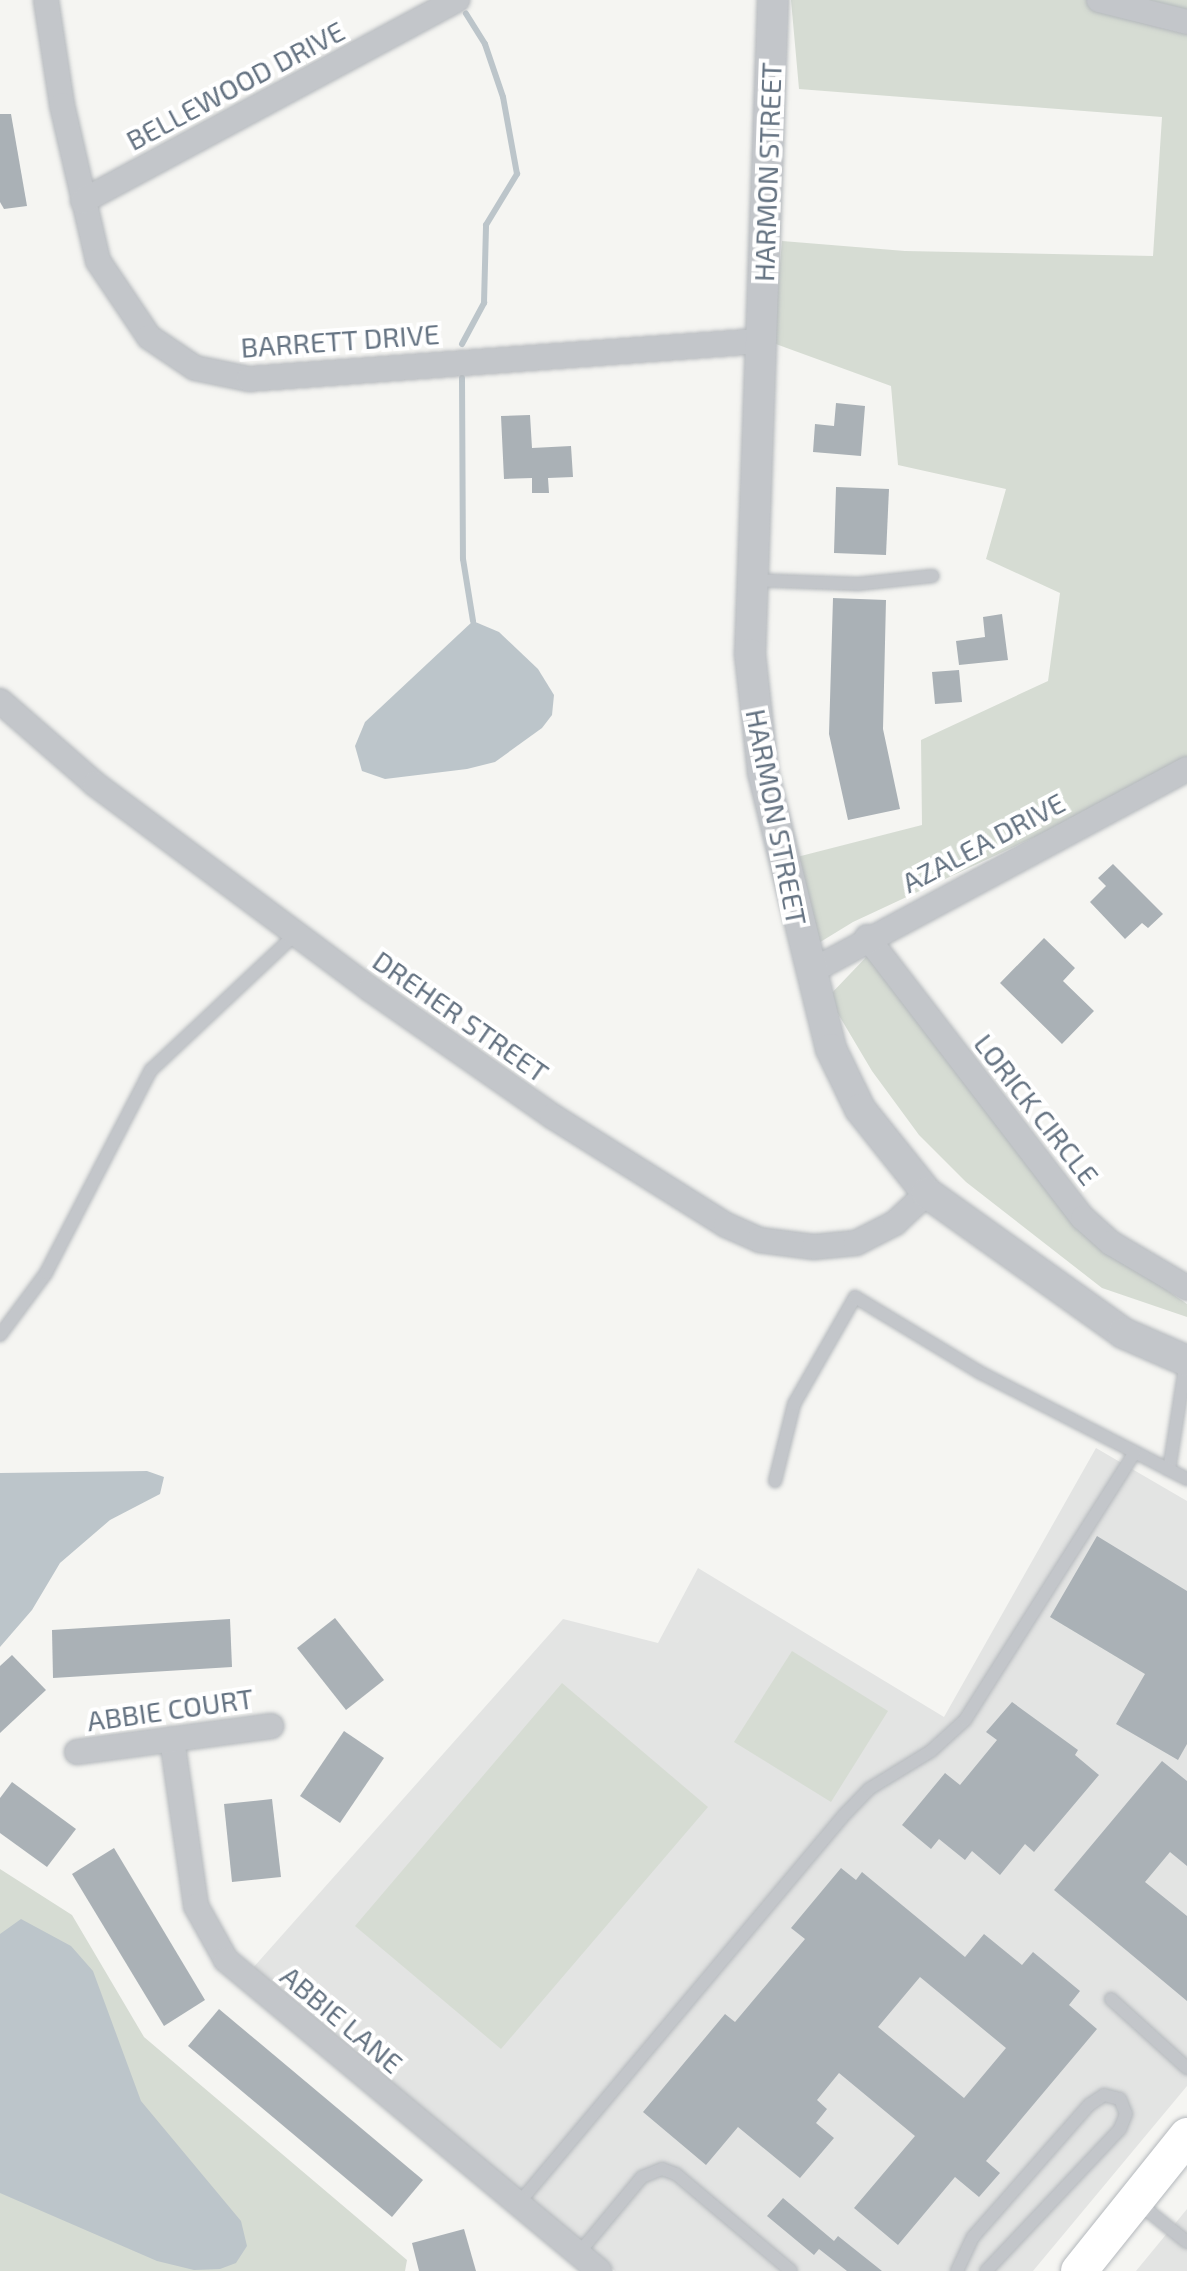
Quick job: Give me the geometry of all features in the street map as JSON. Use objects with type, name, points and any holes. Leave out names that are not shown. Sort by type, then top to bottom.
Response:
[{"type":"main road","points":[[1079,2271],[1187,2136]]},
{"type":"street","name":"BARRETT DRIVE","points":[[46,0],[83,201],[98,261],[126,309],[163,350],[212,375],[249,379],[759,341]]},
{"type":"street","name":"BELLEWOOD DRIVE","points":[[83,201],[457,0]]},
{"type":"street","name":"HARMON STREET","points":[[773,0],[749,579],[752,685],[763,772],[831,1049],[860,1109],[927,1193],[1113,1327],[1152,1350],[1186,1361]]},
{"type":"street","points":[[1099,0],[1187,22]]},
{"type":"street","name":"DREHER STREET","points":[[0,701],[95,784],[296,934],[565,1125],[759,1240],[814,1247],[856,1243],[878,1235],[927,1193]]},
{"type":"street","name":"AZALEA DRIVE","points":[[810,972],[867,937],[1187,769]]},
{"type":"street","name":"LORICK CIRCLE","points":[[867,937],[1083,1218],[1111,1243],[1187,1288]]},
{"type":"street","name":"ABBIE COURT","points":[[77,1752],[271,1726]]},
{"type":"street","name":"ABBIE LANE","points":[[172,1739],[196,1906],[212,1942],[242,1975],[599,2271]]},
{"type":"lane","points":[[749,579],[858,584],[933,576]]},
{"type":"lane","points":[[0,1335],[46,1273],[151,1070],[296,934]]},
{"type":"lane","points":[[775,1481],[794,1404],[855,1297],[981,1373],[1187,1479]]},
{"type":"lane","points":[[1169,1470],[1186,1361]]},
{"type":"lane","points":[[518,2204],[851,1807],[869,1789],[931,1751],[965,1720],[1135,1452]]},
{"type":"lane","points":[[1111,1999],[1187,2068]]},
{"type":"lane","points":[[957,2271],[973,2237],[1089,2105],[1104,2095],[1120,2099],[1126,2114],[1120,2129],[986,2271]]},
{"type":"lane","points":[[578,2254],[642,2177],[662,2169],[676,2174],[791,2271]]},
{"type":"lane","points":[[1135,2200],[1187,2242]]},
{"type":"shaded area","points":[[791,0],[1187,0],[1187,766],[853,922],[817,944],[793,858],[922,825],[921,740],[1048,681],[1060,593],[986,559],[1006,489],[898,465],[891,386],[773,343],[782,241],[905,251],[1153,256],[1162,117],[799,89]]},
{"type":"shaded area","points":[[473,621],[499,632],[538,669],[554,695],[552,715],[542,728],[495,762],[467,769],[385,779],[362,771],[355,746],[365,722]]},
{"type":"shaded area","points":[[870,953],[1102,1245],[1187,1304],[1187,1317],[1102,1288],[966,1182],[919,1135],[872,1071],[828,997]]},
{"type":"shaded area","points":[[1096,1448],[1187,1501],[1187,2086],[1033,2271],[615,2271],[251,1970],[563,1619],[658,1643],[698,1568],[944,1717]]},
{"type":"shaded area","points":[[147,1471],[164,1477],[160,1494],[110,1520],[60,1563],[32,1610],[0,1647],[0,1473]]},
{"type":"shaded area","points":[[792,1651],[888,1711],[831,1802],[734,1742]]},
{"type":"shaded area","points":[[562,1683],[708,1807],[501,2049],[355,1926]]},
{"type":"shaded area","points":[[0,1869],[72,1915],[144,2037],[407,2260],[405,2271],[0,2271]]},
{"type":"shaded area","points":[[21,1919],[71,1946],[93,1971],[141,2101],[241,2221],[247,2246],[236,2263],[220,2269],[194,2270],[157,2261],[0,2193],[0,1934]]},
{"type":"shaded area","points":[[1187,2209],[1187,2271],[1136,2271]]},
{"type":"building","points":[[0,114],[11,114],[27,206],[4,209],[0,202]]},
{"type":"building","points":[[836,403],[865,406],[861,456],[813,452],[815,424],[834,426]]},
{"type":"building","points":[[530,415],[532,448],[571,446],[573,477],[548,478],[549,493],[532,493],[532,478],[504,479],[501,416]]},
{"type":"building","points":[[836,487],[889,489],[886,555],[834,553]]},
{"type":"building","points":[[833,598],[886,600],[883,729],[900,809],[848,820],[829,734]]},
{"type":"building","points":[[1002,614],[1008,660],[959,665],[956,641],[985,637],[983,617]]},
{"type":"building","points":[[959,670],[962,702],[935,704],[932,672]]},
{"type":"building","points":[[1113,864],[1163,914],[1148,928],[1142,923],[1125,939],[1090,902],[1106,886],[1098,878]]},
{"type":"building","points":[[1044,938],[1075,968],[1063,981],[1094,1011],[1062,1044],[1000,983]]},
{"type":"building","points":[[1097,1536],[1187,1591],[1187,1744],[1178,1760],[1116,1724],[1145,1674],[1050,1617]]},
{"type":"building","points":[[335,1618],[384,1680],[346,1710],[297,1648]]},
{"type":"building","points":[[230,1619],[232,1667],[53,1678],[52,1630]]},
{"type":"building","points":[[12,1655],[46,1690],[0,1733],[0,1666]]},
{"type":"building","points":[[1012,1702],[1078,1750],[1075,1755],[1099,1775],[1034,1852],[1025,1844],[1000,1875],[972,1851],[965,1860],[939,1839],[931,1849],[902,1825],[945,1773],[960,1785],[997,1740],[986,1732]]},
{"type":"building","points":[[344,1731],[384,1758],[340,1823],[300,1796]]},
{"type":"building","points":[[1162,1761],[1187,1781],[1187,1866],[1170,1852],[1145,1882],[1187,1916],[1187,2001],[1054,1890]]},
{"type":"building","points":[[12,1782],[76,1829],[47,1867],[0,1833],[0,1798]]},
{"type":"building","points":[[272,1799],[281,1877],[232,1882],[224,1804]]},
{"type":"building","points":[[114,1848],[205,2000],[164,2026],[72,1874]]},
{"type":"building","points":[[841,1868],[856,1880],[862,1872],[965,1957],[984,1934],[1022,1965],[1033,1952],[1080,1991],[1069,2005],[1097,2029],[986,2161],[1000,2173],[979,2197],[955,2177],[898,2245],[854,2208],[915,2136],[839,2073],[817,2100],[827,2109],[816,2123],[834,2138],[800,2178],[738,2127],[706,2165],[643,2112],[725,2014],[735,2022],[805,1939],[791,1928]],"holes":[[[920,1977],[1006,2048],[964,2098],[878,2027]]]},
{"type":"building","points":[[219,2009],[423,2180],[392,2217],[188,2046]]},
{"type":"building","points":[[783,2198],[834,2241],[838,2236],[882,2271],[847,2271],[819,2249],[814,2255],[767,2216]]},
{"type":"building","points":[[464,2229],[476,2271],[419,2271],[412,2243]]},
{"type":"waterway","points":[[462,344],[484,303],[486,225],[517,174],[503,97],[485,44],[466,14]]},
{"type":"waterway","points":[[462,378],[463,559],[473,621]]}]
